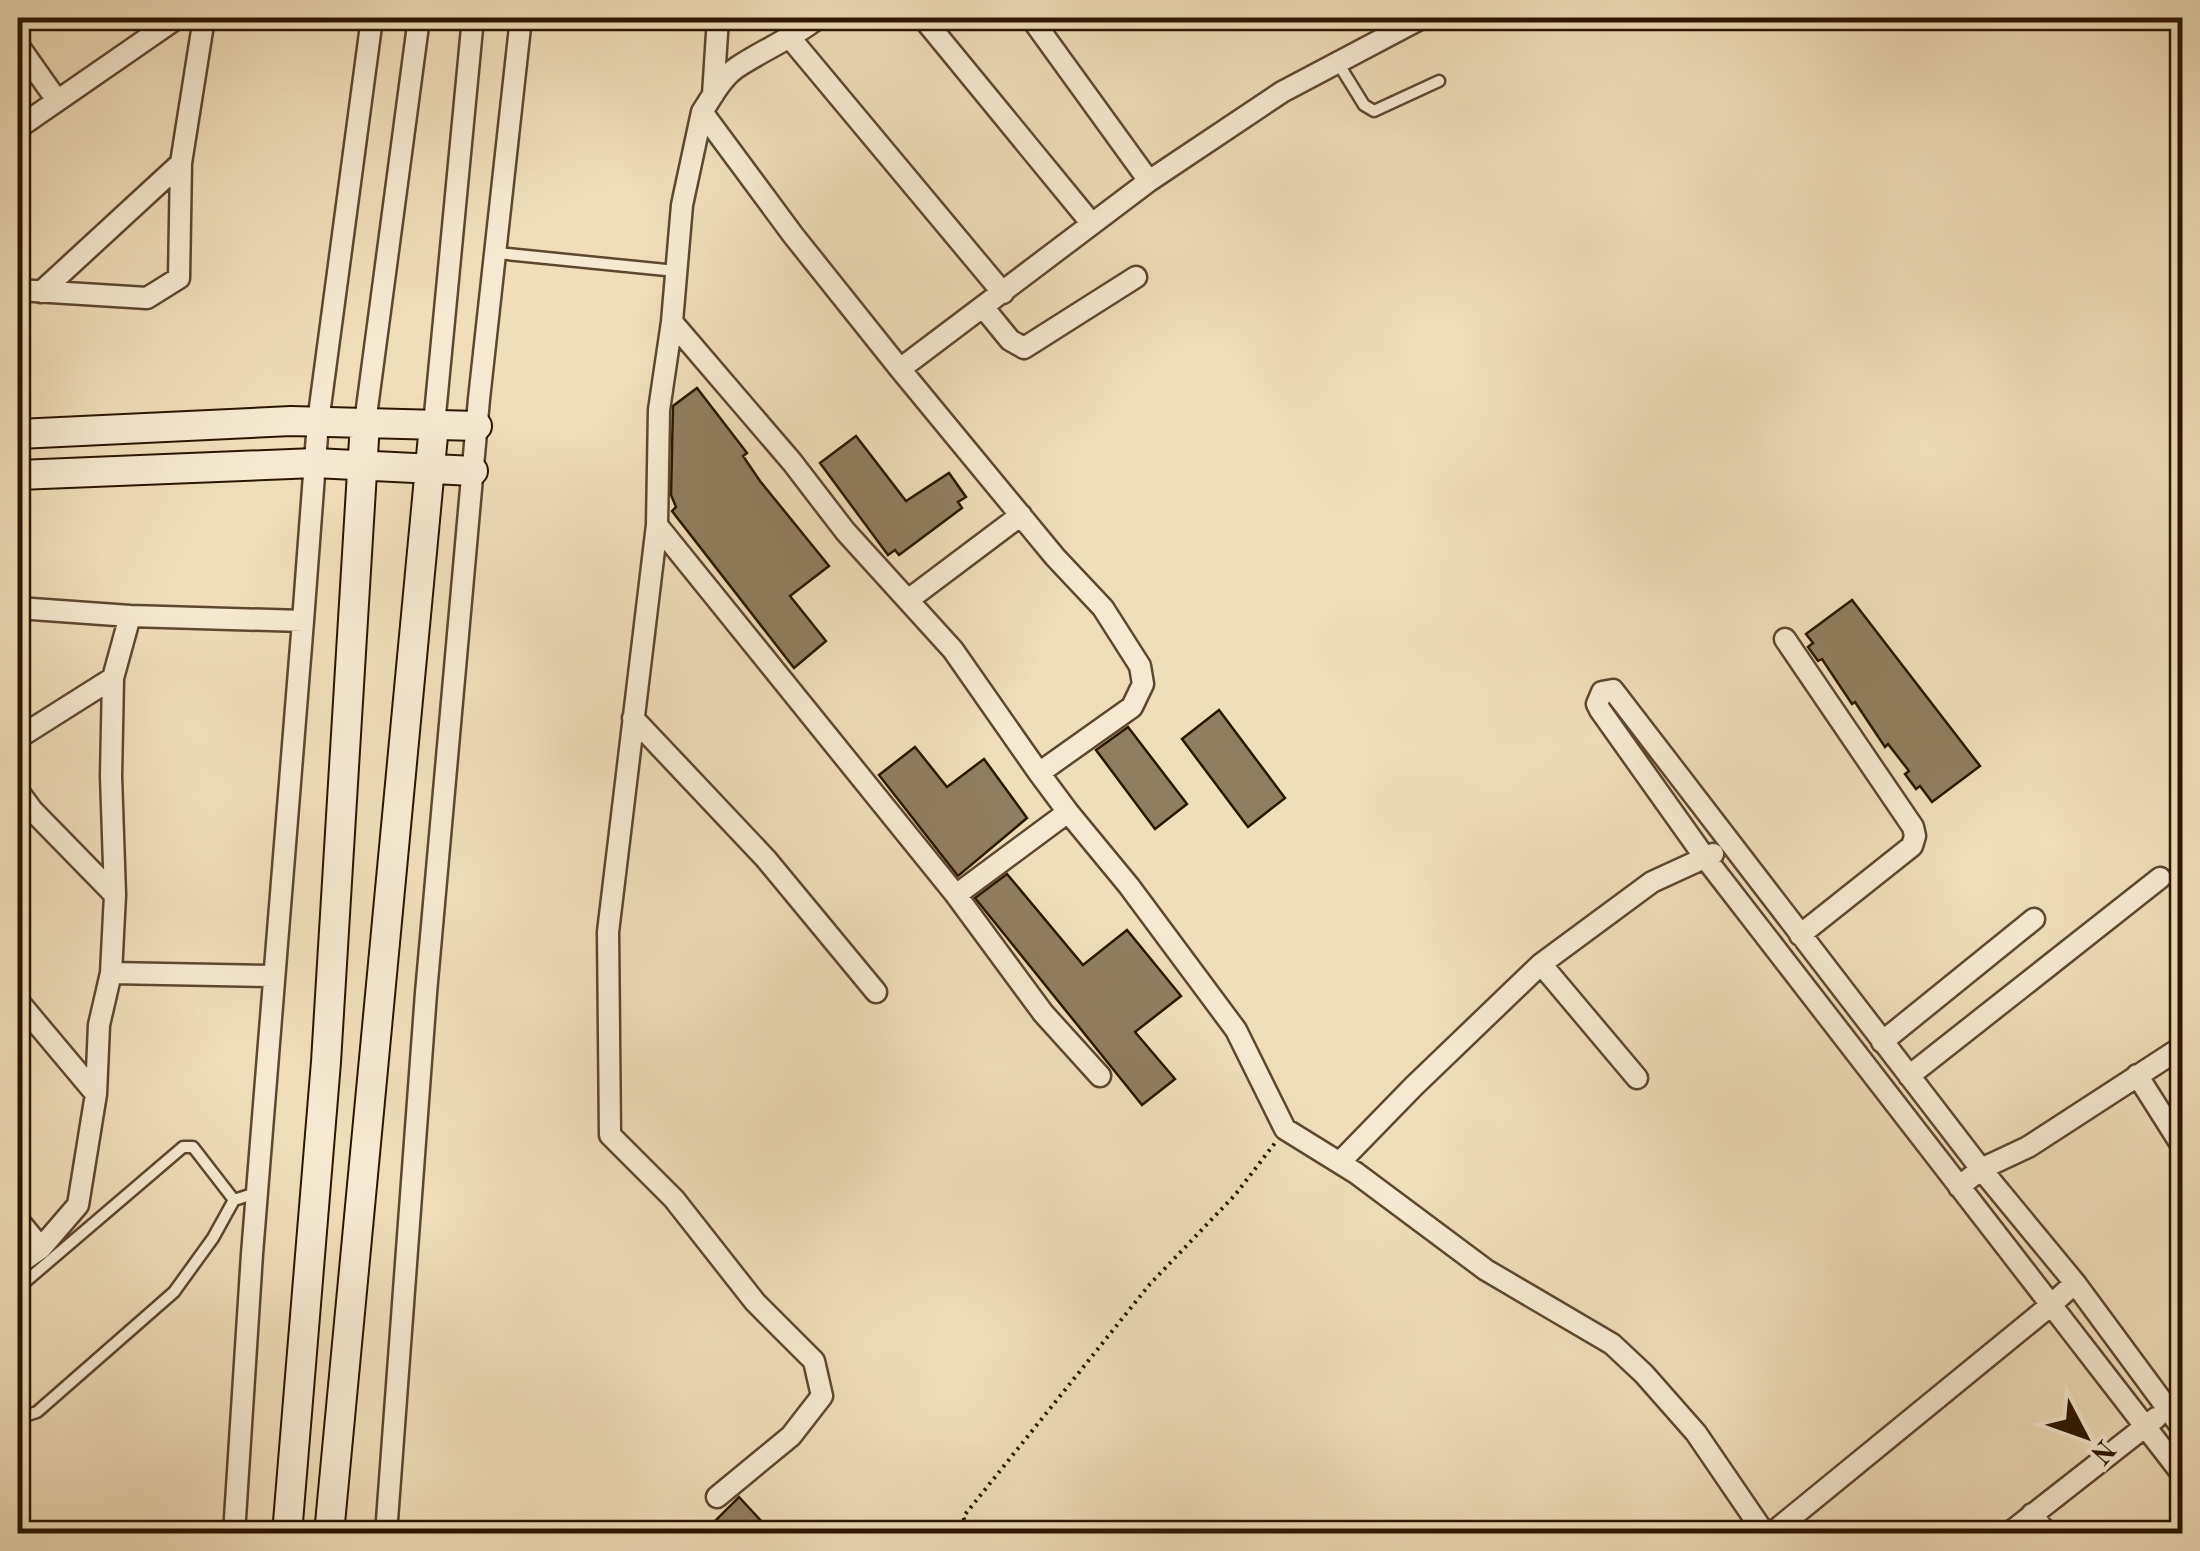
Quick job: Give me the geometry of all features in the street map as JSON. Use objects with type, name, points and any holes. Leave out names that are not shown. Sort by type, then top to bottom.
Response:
[{"type":"street","points":[[18,128],[177,18]]},
{"type":"street","points":[[18,290],[147,298],[179,278],[180,163],[204,18]]},
{"type":"street","points":[[234,1534],[318,422],[372,18]]},
{"type":"street","points":[[286,1534],[326,1062],[361,464],[418,18]]},
{"type":"street","points":[[328,1534],[473,18]]},
{"type":"street","points":[[386,1534],[426,993],[477,426],[521,18]]},
{"type":"street","points":[[717,1497],[791,1436],[822,1396],[814,1361],[755,1302],[674,1198],[610,1136],[608,932],[657,524],[659,410],[672,322],[682,204],[708,104],[718,18]]},
{"type":"street","points":[[708,104],[735,69],[791,39],[818,18]]},
{"type":"street","points":[[923,18],[1092,224]]},
{"type":"street","points":[[1031,18],[1149,181]]},
{"type":"street","points":[[900,370],[1149,181],[1282,92],[1422,18]]},
{"type":"street","points":[[791,39],[1003,292]]},
{"type":"street","points":[[18,45],[56,99]]},
{"type":"street","points":[[708,104],[793,235],[900,370],[1103,608],[1140,666],[1142,684],[1132,707],[1040,773]]},
{"type":"street","points":[[42,292],[180,163]]},
{"type":"street","points":[[983,307],[1014,344],[1024,348],[1136,277]]},
{"type":"street","points":[[672,322],[792,462],[845,531],[953,650],[1068,812],[1129,886],[1236,1030],[1285,1128],[1340,1162],[1486,1270],[1612,1344],[1696,1432],[1768,1534],[2051,1306],[2075,1282]]},
{"type":"street","points":[[18,434],[318,422],[477,426]]},
{"type":"street","points":[[18,475],[315,463],[473,471]]},
{"type":"street","points":[[908,600],[1021,515]]},
{"type":"street","points":[[657,524],[956,895],[1043,1012],[1100,1076]]},
{"type":"street","points":[[18,608],[303,621]]},
{"type":"street","points":[[18,1264],[40,1248],[78,1205],[96,1094],[100,1025],[111,973],[115,894],[113,678],[130,616]]},
{"type":"street","points":[[1785,638],[1916,836],[1912,846],[1800,935]]},
{"type":"street","points":[[18,738],[113,678]]},
{"type":"street","points":[[2182,1428],[2075,1282],[1908,1076],[1612,690],[1602,692],[1597,704],[1600,710],[1706,860],[2182,1474]]},
{"type":"street","points":[[633,718],[766,859],[876,992]]},
{"type":"street","points":[[18,790],[32,810],[115,894]]},
{"type":"street","points":[[956,895],[1068,812]]},
{"type":"street","points":[[1340,1162],[1541,964],[1652,882],[1706,860],[1728,843]]},
{"type":"street","points":[[1908,1076],[2160,878]]},
{"type":"street","points":[[1882,1042],[2034,919]]},
{"type":"street","points":[[1541,964],[1637,1078]]},
{"type":"street","points":[[111,973],[274,976]]},
{"type":"street","points":[[18,1001],[96,1094]]},
{"type":"street","points":[[1958,1187],[1981,1169],[2028,1147],[2182,1047]]},
{"type":"street","points":[[2136,1075],[2182,1146]]},
{"type":"street","points":[[18,1220],[40,1248]]},
{"type":"street","points":[[2008,1534],[2144,1425],[2169,1411]]},
{"type":"street","points":[[2032,1514],[2046,1534]]},
{"type":"lane","points":[[1337,62],[1364,105],[1374,112],[1439,81]]},
{"type":"lane","points":[[497,253],[676,271]]},
{"type":"lane","points":[[18,1288],[183,1147],[193,1147],[234,1200]]},
{"type":"lane","points":[[18,1412],[25,1416],[36,1412],[174,1292],[213,1238],[234,1200],[257,1193]]},
{"type":"path","points":[[970,1534],[963,1518],[993,1478],[1150,1284],[1235,1195],[1285,1128]]},
{"type":"building","points":[[697,388],[747,453],[743,456],[760,481],[829,566],[790,596],[826,641],[794,668],[672,511],[676,507],[671,495],[673,406]]},
{"type":"building","points":[[856,436],[906,501],[949,473],[966,497],[958,502],[962,508],[899,555],[895,550],[888,555],[820,463]]},
{"type":"building","points":[[1852,600],[1980,766],[1932,802],[1920,786],[1916,789],[1905,774],[1909,771],[1888,744],[1885,747],[1822,659],[1818,661],[1808,647],[1813,643],[1806,634]]},
{"type":"building","points":[[1219,710],[1285,798],[1248,827],[1182,739]]},
{"type":"building","points":[[1128,727],[1187,804],[1155,829],[1096,750]]},
{"type":"building","points":[[915,747],[947,787],[984,759],[1027,818],[958,876],[879,775]]},
{"type":"building","points":[[1007,874],[1083,965],[1127,930],[1181,996],[1135,1032],[1175,1079],[1142,1105],[975,898]]},
{"type":"building","points":[[739,1497],[764,1524],[754,1534],[702,1534]]}]
